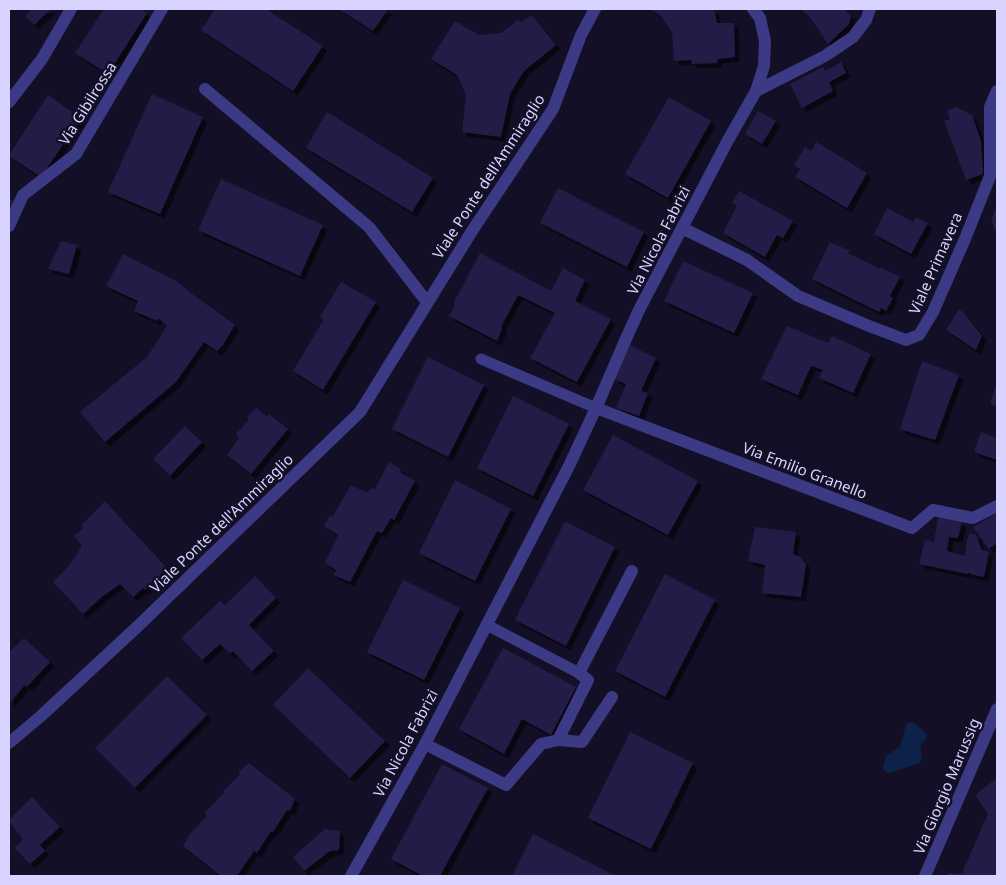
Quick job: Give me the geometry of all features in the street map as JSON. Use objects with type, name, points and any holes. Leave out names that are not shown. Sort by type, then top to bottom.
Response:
[{"type":"street","points":[[9,102],[42,59],[71,9]]},
{"type":"street","name":"Via Gibilrossa","points":[[9,226],[23,195],[76,154],[162,9]]},
{"type":"street","name":"Viale Ponte dell'Ammiraglio","points":[[9,743],[136,628],[360,412],[472,231],[554,109],[581,35],[595,9]]},
{"type":"street","name":"Via Nicola Fabrizi","points":[[351,876],[425,744],[487,625],[569,466],[628,333],[756,91],[764,66],[765,41],[760,18],[753,9]]},
{"type":"street","points":[[756,91],[825,56],[854,37],[866,20],[870,9]]},
{"type":"street","points":[[205,89],[368,227],[427,302]]},
{"type":"street","name":"Viale Primavera","points":[[682,228],[747,260],[798,296],[906,340],[919,336],[937,303],[990,176],[990,107],[997,91]]},
{"type":"street","name":"Via Emilio Granello","points":[[596,408],[912,528],[933,510],[973,518],[997,506]]},
{"type":"street","points":[[558,740],[588,680],[579,674],[632,571]]},
{"type":"street","points":[[425,744],[506,786],[541,744],[558,740],[582,742],[612,697]]},
{"type":"street","name":"Via Giorgio Marussig","points":[[925,876],[997,708]]},
{"type":"lane","points":[[481,359],[596,408]]},
{"type":"lane","points":[[487,625],[579,674]]},
{"type":"water","points":[[913,722],[927,734],[920,748],[921,760],[919,763],[888,774],[883,769],[886,756],[900,747],[906,725]]},
{"type":"building","points":[[32,9],[51,9],[34,25],[25,16]]},
{"type":"building","points":[[104,9],[140,9],[147,13],[108,74],[75,53]]},
{"type":"building","points":[[215,9],[266,9],[323,46],[293,91],[201,30]]},
{"type":"building","points":[[339,9],[388,9],[373,31]]},
{"type":"building","points":[[650,9],[714,9],[717,23],[734,23],[735,57],[718,59],[717,63],[692,64],[691,60],[674,61],[672,32],[661,16]]},
{"type":"building","points":[[801,9],[844,9],[851,16],[849,24],[828,44],[812,20]]},
{"type":"building","points":[[532,15],[556,45],[524,71],[510,94],[501,137],[462,132],[466,95],[457,75],[431,59],[455,21],[479,35],[501,33],[518,20],[521,22]]},
{"type":"building","points":[[841,62],[846,73],[829,82],[833,91],[802,108],[790,84],[823,67],[825,71]]},
{"type":"building","points":[[152,94],[203,117],[160,214],[108,192]]},
{"type":"building","points":[[48,95],[81,118],[41,177],[9,155]]},
{"type":"building","points":[[669,97],[711,121],[668,198],[625,174]]},
{"type":"building","points":[[956,107],[972,115],[981,141],[983,174],[966,180],[944,121],[950,119],[947,110]]},
{"type":"building","points":[[758,111],[776,121],[762,144],[745,134]]},
{"type":"building","points":[[327,112],[433,178],[412,212],[306,148]]},
{"type":"building","points":[[816,142],[867,173],[847,208],[795,177],[800,169],[794,165],[805,147],[811,151]]},
{"type":"building","points":[[221,179],[323,225],[300,276],[198,230]]},
{"type":"building","points":[[558,188],[644,232],[627,267],[540,223]]},
{"type":"building","points":[[739,191],[793,221],[783,238],[777,235],[765,257],[723,233],[737,206],[732,203]]},
{"type":"building","points":[[9,198],[14,201],[9,210]]},
{"type":"building","points":[[997,206],[997,234],[991,220]]},
{"type":"building","points":[[887,208],[913,222],[916,217],[928,223],[911,254],[874,234]]},
{"type":"building","points":[[61,241],[77,245],[69,274],[48,269]]},
{"type":"building","points":[[830,242],[850,251],[848,253],[880,269],[880,267],[900,277],[890,296],[893,298],[886,311],[881,308],[879,312],[812,279]]},
{"type":"building","points":[[480,253],[551,291],[563,268],[585,280],[575,301],[611,319],[577,382],[530,358],[555,313],[518,295],[502,325],[497,341],[449,316],[454,308],[454,302]]},
{"type":"building","points":[[123,254],[176,281],[235,325],[223,345],[217,351],[204,342],[176,382],[105,442],[80,412],[147,357],[167,326],[158,318],[157,321],[134,311],[138,301],[106,286]]},
{"type":"building","points":[[683,261],[753,293],[734,333],[664,301]]},
{"type":"building","points":[[341,282],[376,302],[323,390],[293,371],[324,319],[320,317]]},
{"type":"building","points":[[959,309],[982,336],[976,350],[946,330]]},
{"type":"building","points":[[787,326],[828,343],[832,336],[871,354],[853,393],[819,378],[823,370],[811,366],[798,395],[761,379]]},
{"type":"building","points":[[629,345],[656,358],[641,391],[648,393],[639,416],[616,408],[626,384],[614,379]]},
{"type":"building","points":[[428,357],[484,385],[448,457],[392,429]]},
{"type":"building","points":[[922,361],[959,375],[935,440],[900,429]]},
{"type":"building","points":[[997,382],[997,407],[990,404]]},
{"type":"building","points":[[513,396],[569,424],[533,496],[477,468]]},
{"type":"building","points":[[256,408],[267,417],[269,414],[288,429],[251,474],[227,455],[239,438],[236,434],[249,420],[247,417]]},
{"type":"building","points":[[185,426],[202,442],[170,476],[153,459]]},
{"type":"building","points":[[981,432],[997,438],[997,460],[974,452]]},
{"type":"building","points":[[613,435],[698,481],[668,535],[583,490]]},
{"type":"building","points":[[389,462],[401,469],[400,472],[415,481],[394,520],[391,518],[382,533],[377,531],[350,582],[334,575],[336,570],[325,563],[338,535],[324,526],[330,515],[333,516],[351,485],[367,493],[371,488],[375,489]]},
{"type":"building","points":[[455,480],[511,509],[475,581],[419,553]]},
{"type":"building","points":[[105,501],[167,568],[145,590],[143,588],[133,597],[120,584],[83,614],[53,582],[71,563],[82,546],[74,536],[83,528],[81,525]]},
{"type":"building","points":[[997,513],[997,543],[989,549],[973,527]]},
{"type":"building","points":[[938,517],[962,522],[958,538],[949,537],[947,551],[965,556],[967,539],[970,533],[976,535],[982,550],[989,552],[984,577],[968,572],[968,574],[919,564],[925,540],[934,542]]},
{"type":"building","points":[[565,521],[615,547],[566,646],[515,620]]},
{"type":"building","points":[[755,527],[796,532],[793,554],[799,556],[806,564],[801,597],[762,593],[765,565],[748,561]]},
{"type":"building","points":[[665,574],[715,600],[665,697],[615,671]]},
{"type":"building","points":[[255,576],[276,598],[249,625],[274,651],[252,671],[233,651],[230,654],[220,644],[202,660],[181,638],[220,601],[225,605]]},
{"type":"building","points":[[403,580],[460,608],[424,680],[367,652]]},
{"type":"building","points":[[24,638],[50,662],[27,687],[25,685],[9,704],[9,652]]},
{"type":"building","points":[[503,648],[576,687],[551,735],[522,719],[504,754],[459,729]]},
{"type":"building","points":[[308,668],[385,741],[350,778],[273,705]]},
{"type":"building","points":[[167,676],[207,715],[135,788],[95,748]]},
{"type":"building","points":[[630,732],[693,763],[651,849],[588,818]]},
{"type":"building","points":[[249,763],[295,799],[290,811],[287,810],[273,832],[271,831],[257,853],[254,851],[237,876],[221,876],[183,846],[189,835],[207,816],[204,814],[240,774],[238,772]]},
{"type":"building","points":[[442,764],[488,788],[440,876],[423,876],[391,859]]},
{"type":"building","points":[[997,778],[997,876],[945,876],[952,872],[953,874],[962,873],[988,814],[975,795]]},
{"type":"building","points":[[32,797],[60,827],[40,845],[45,851],[30,864],[14,848],[23,839],[9,820]]},
{"type":"building","points":[[325,829],[340,831],[339,850],[330,851],[304,871],[293,857]]},
{"type":"building","points":[[533,834],[616,876],[512,876]]}]
